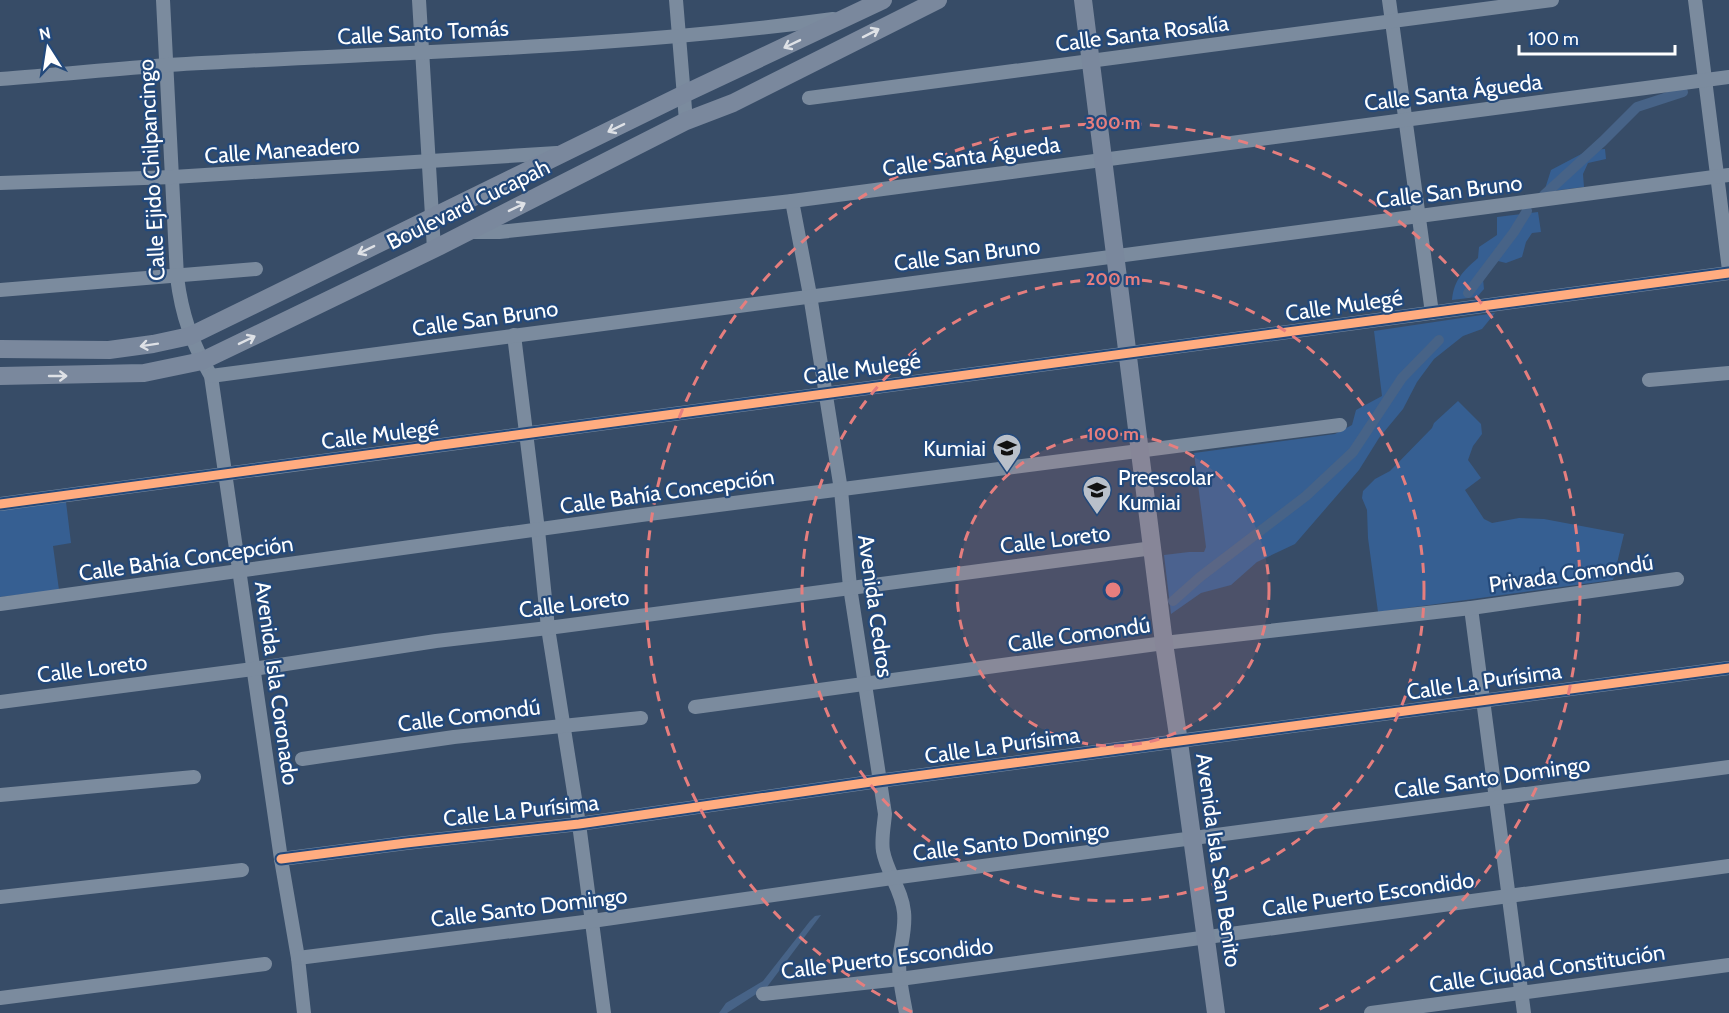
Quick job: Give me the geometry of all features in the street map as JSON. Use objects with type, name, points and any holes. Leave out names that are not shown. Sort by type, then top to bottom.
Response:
[{"type":"main road","name":"Boulevard Cucapah","points":[[0,349],[109,350],[153,345],[190,336],[684,94],[883,0]]},
{"type":"main road","name":"Boulevard Cucapah","points":[[0,376],[144,373],[206,368],[467,232],[686,122],[733,103],[938,0]]},
{"type":"main road","name":"Avenida Isla San Benito","points":[[1083,0],[1164,643],[1216,1013]]},
{"type":"main road","points":[[725,76],[722,86],[725,96],[733,103]]},
{"type":"street","name":"Calle Ejido Chilpancingo","points":[[162,0],[177,277],[190,336],[206,368]]},
{"type":"street","points":[[419,0],[434,249]]},
{"type":"street","points":[[676,0],[686,122]]},
{"type":"street","points":[[1389,0],[1432,313]]},
{"type":"street","name":"Calle Santa Rosalía","points":[[810,98],[1552,0]]},
{"type":"street","points":[[1695,0],[1705,80],[1723,176],[1729,272]]},
{"type":"street","name":"Calle Santo Tomás","points":[[0,79],[166,66],[680,37],[848,17]]},
{"type":"street","name":"Calle Santa Águeda","points":[[467,232],[499,232],[792,201],[1729,77]]},
{"type":"street","name":"Calle Maneadero","points":[[0,183],[173,177],[566,152]]},
{"type":"street","name":"Calle San Bruno","points":[[206,368],[514,335],[1723,176]]},
{"type":"street","name":"Avenida Cedros","points":[[792,201],[810,295],[841,490],[850,587],[866,684],[878,781],[885,814],[883,851],[892,878],[901,895],[904,913],[904,936],[899,960],[906,1013]]},
{"type":"street","points":[[0,290],[256,269]]},
{"type":"street","name":"Calle Mulegé","points":[[0,504],[1729,272]]},
{"type":"street","points":[[514,335],[548,628],[579,824],[604,1013]]},
{"type":"street","name":"Avenida Isla Coronado","points":[[206,368],[240,572],[281,859],[298,958],[304,1013]]},
{"type":"street","points":[[1649,380],[1729,373]]},
{"type":"street","name":"Calle Bahía Concepción","points":[[0,604],[538,530],[1340,425]]},
{"type":"street","name":"Calle Loreto","points":[[0,702],[253,669],[436,641],[1153,548]]},
{"type":"street","name":"Privada Comondú","points":[[1470,608],[1677,579]]},
{"type":"street","points":[[1470,608],[1524,1013]]},
{"type":"street","name":"Calle Comondú","points":[[695,707],[1164,643],[1470,608]]},
{"type":"street","name":"Calle La Purísima","points":[[281,859],[579,824],[878,781],[1729,668]]},
{"type":"street","name":"Calle Comondú","points":[[302,759],[454,737],[563,724],[641,718]]},
{"type":"street","name":"Calle Santo Domingo","points":[[298,958],[592,921],[892,878],[1729,767]]},
{"type":"street","points":[[0,795],[194,777]]},
{"type":"street","name":"Calle Puerto Escondido","points":[[763,994],[900,979],[1729,866]]},
{"type":"street","points":[[0,897],[242,870]]},
{"type":"street","points":[[0,998],[265,964]]},
{"type":"street","name":"Calle Ciudad Constitución","points":[[1371,1013],[1729,964]]},
{"type":"shaded area","points":[[1605,149],[1606,159],[1588,163],[1583,174],[1584,187],[1544,192],[1551,170],[1589,150]]},
{"type":"shaded area","points":[[1538,212],[1541,232],[1532,233],[1526,242],[1522,257],[1506,263],[1498,261],[1483,279],[1484,289],[1477,297],[1452,300],[1460,276],[1478,258],[1479,247],[1497,235],[1497,217]]},
{"type":"shaded area","points":[[1495,313],[1482,329],[1463,336],[1434,359],[1417,382],[1403,409],[1379,438],[1359,470],[1295,544],[1257,562],[1231,585],[1201,593],[1171,614],[1164,555],[1204,552],[1206,547],[1194,453],[1335,434],[1352,425],[1356,410],[1382,396],[1374,331]]},
{"type":"shaded area","points":[[1458,401],[1481,424],[1482,434],[1473,446],[1468,460],[1481,478],[1465,490],[1484,519],[1492,523],[1519,518],[1544,519],[1624,534],[1613,580],[1378,612],[1368,538],[1367,510],[1362,498],[1363,491],[1375,479],[1390,471],[1432,428],[1434,423]]},
{"type":"shaded area","points":[[66,502],[71,543],[53,546],[59,590],[0,597],[0,510]]},
{"type":"shaded area","points":[[821,915],[767,987],[727,1013],[719,1013],[726,1003],[763,981],[810,921],[815,916]]},
{"type":"waterway","points":[[1544,195],[1637,107],[1683,92]]},
{"type":"waterway","points":[[1468,293],[1527,211]]},
{"type":"waterway","points":[[1173,601],[1200,577],[1306,496],[1353,452],[1402,378],[1439,340]]},
{"type":"cycle path","points":[[0,504],[1729,273]]},
{"type":"cycle path","points":[[281,859],[579,824],[878,781],[1729,668]]},
{"type":"place","name":"Kumiai","points":[[1007,474]]},
{"type":"place","name":"Preescolar Kumiai","points":[[1097,516]]}]
